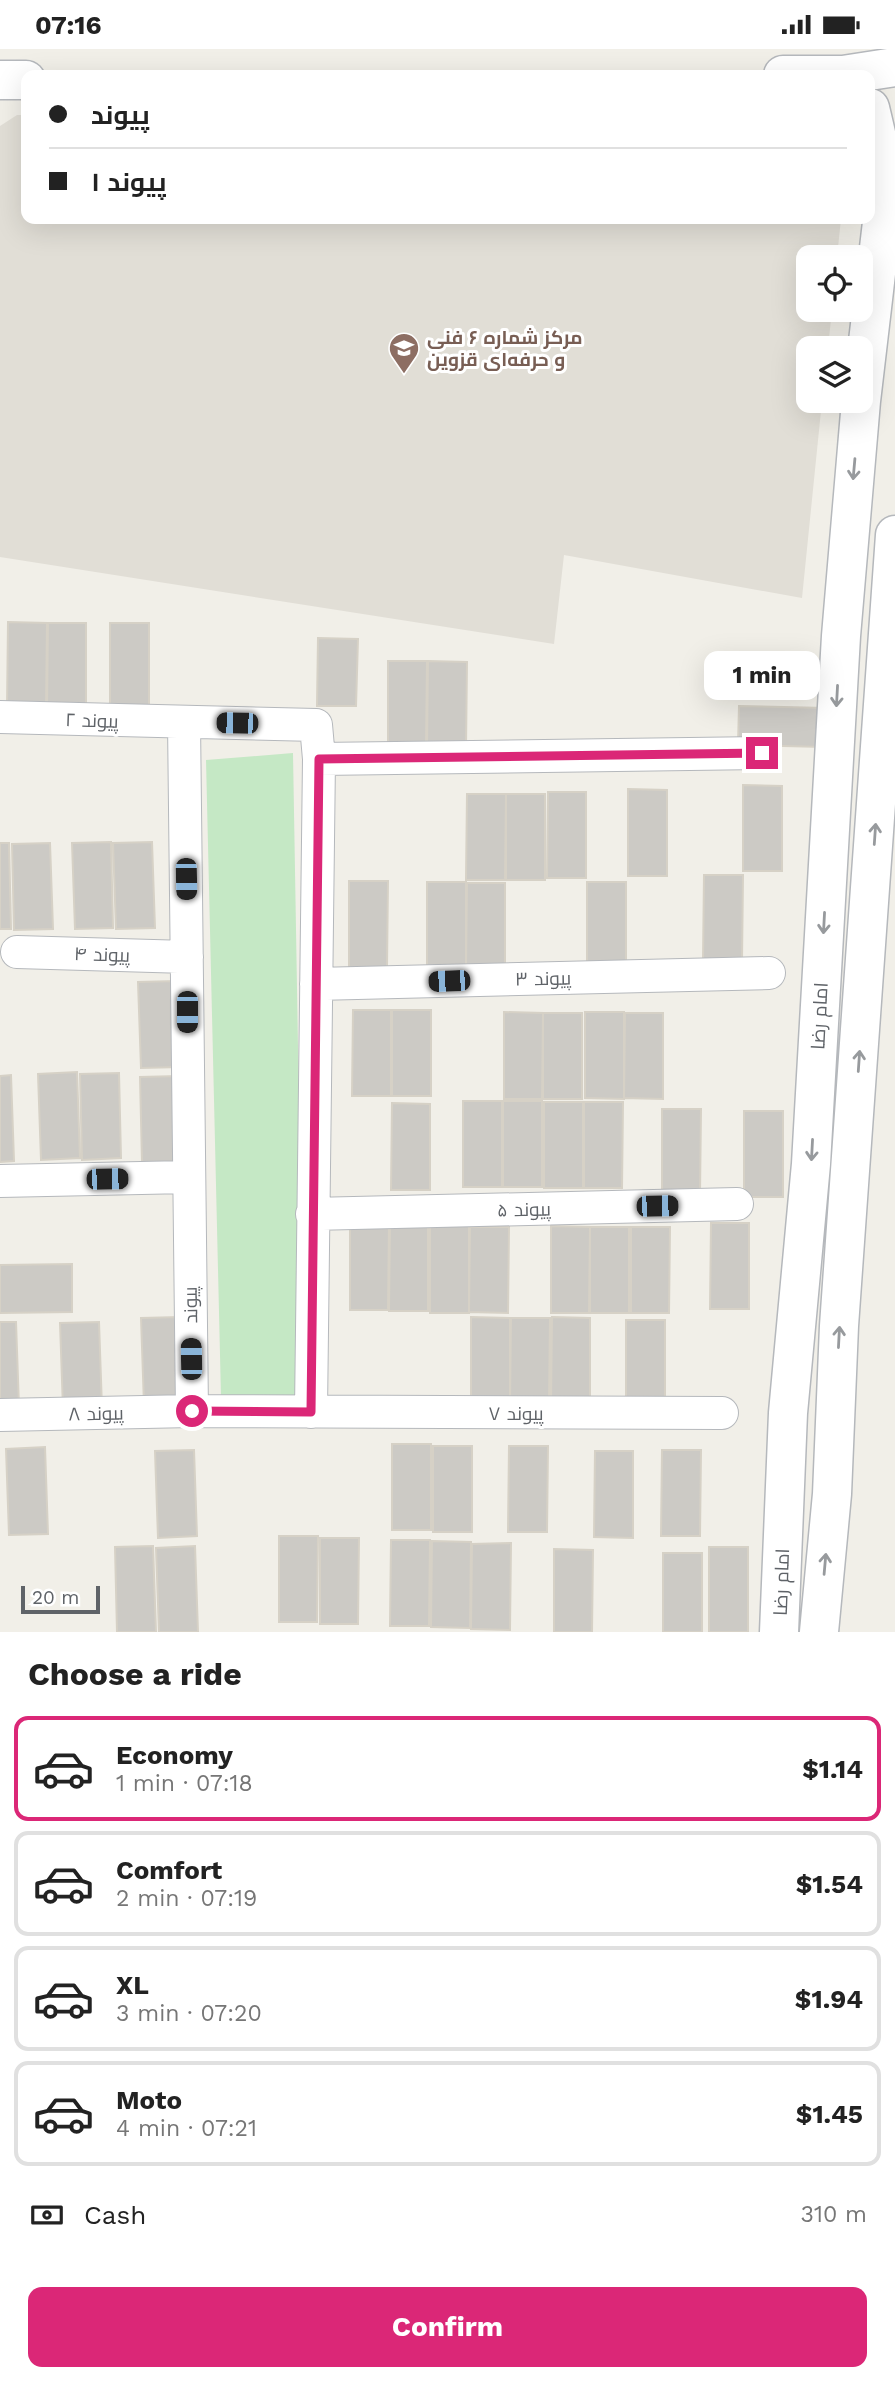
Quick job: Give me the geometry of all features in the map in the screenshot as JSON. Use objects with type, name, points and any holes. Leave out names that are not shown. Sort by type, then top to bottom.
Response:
[{"type":"street","points":[[875,70],[895,67]]},
{"type":"street","points":[[0,80],[21,80]]},
{"type":"street","name":"امام رضا","points":[[869,336],[891,171],[875,123]]},
{"type":"street","name":"امام رضا","points":[[779,1632],[788,1413],[811,1164],[841,636],[860,413]]},
{"type":"street","points":[[819,1632],[832,1494],[839,1326],[895,534]]},
{"type":"street","name":"پیوند ۲","points":[[0,717],[184,722]]},
{"type":"street","points":[[184,722],[316,725],[319,759],[311,1412],[192,1411]]},
{"type":"street","name":"پیوند","points":[[184,722],[192,1411]]},
{"type":"street","points":[[319,759],[762,753]]},
{"type":"street","name":"پیوند ۴","points":[[17,952],[187,957]]},
{"type":"street","name":"پیوند ۳","points":[[316,984],[769,973]]},
{"type":"street","points":[[0,1181],[188,1177]]},
{"type":"street","name":"پیوند ۵","points":[[312,1214],[737,1204]]},
{"type":"street","name":"پیوند ۸","points":[[0,1415],[192,1411]]},
{"type":"street","name":"پیوند ۷","points":[[311,1412],[722,1413]]},
{"type":"shaded area","name":"مرکز شماره ۶ فنی و حرفه‌ای قزوین","points":[[17,115],[21,115],[21,224],[840,224],[838,245],[796,245],[796,322],[831,322],[829,336],[796,336],[796,413],[821,413],[802,598],[564,555],[554,644],[0,557],[0,126]]},
{"type":"green space","points":[[293,753],[304,1399],[221,1397],[206,760]]},
{"type":"building","points":[[8,622],[47,623],[46,709],[7,709]]},
{"type":"building","points":[[48,623],[86,623],[86,709],[47,709]]},
{"type":"building","points":[[110,623],[149,623],[149,709],[110,709]]},
{"type":"building","points":[[318,638],[358,639],[356,706],[317,706]]},
{"type":"building","points":[[388,661],[427,661],[426,747],[388,747]]},
{"type":"building","points":[[428,661],[467,662],[466,748],[427,748]]},
{"type":"building","points":[[739,706],[826,708],[824,747],[738,745]]},
{"type":"building","points":[[743,785],[782,786],[782,871],[743,871]]},
{"type":"building","points":[[628,789],[667,790],[667,876],[628,876]]},
{"type":"building","points":[[548,792],[586,792],[586,878],[547,878]]},
{"type":"building","points":[[467,794],[506,794],[505,880],[466,880]]},
{"type":"building","points":[[506,794],[545,794],[545,880],[506,880]]},
{"type":"building","points":[[111,842],[113,928],[75,929],[72,843]]},
{"type":"building","points":[[152,842],[155,928],[116,929],[113,843]]},
{"type":"building","points":[[0,843],[9,843],[11,929],[0,929]]},
{"type":"building","points":[[50,843],[53,929],[14,930],[12,844]]},
{"type":"building","points":[[704,875],[743,875],[742,961],[703,961]]},
{"type":"building","points":[[349,881],[388,881],[387,967],[349,967]]},
{"type":"building","points":[[427,882],[466,882],[466,969],[427,968]]},
{"type":"building","points":[[587,882],[626,882],[626,968],[587,968]]},
{"type":"building","points":[[467,883],[505,883],[505,969],[466,969]]},
{"type":"building","points":[[177,981],[180,1067],[141,1068],[138,982]]},
{"type":"building","points":[[353,1010],[391,1010],[391,1096],[352,1096]]},
{"type":"building","points":[[392,1010],[431,1010],[431,1096],[392,1096]]},
{"type":"building","points":[[504,1012],[543,1013],[542,1099],[504,1099]]},
{"type":"building","points":[[585,1012],[624,1012],[624,1099],[585,1098]]},
{"type":"building","points":[[543,1013],[582,1013],[582,1099],[543,1099]]},
{"type":"building","points":[[625,1013],[663,1013],[663,1099],[624,1098]]},
{"type":"building","points":[[77,1072],[80,1158],[41,1160],[38,1074]]},
{"type":"building","points":[[119,1073],[121,1158],[82,1160],[80,1074]]},
{"type":"building","points":[[11,1075],[14,1161],[0,1162],[0,1076]]},
{"type":"building","points":[[179,1076],[181,1162],[142,1163],[140,1077]]},
{"type":"building","points":[[463,1101],[502,1101],[502,1187],[463,1187]]},
{"type":"building","points":[[503,1101],[542,1101],[542,1187],[503,1187]]},
{"type":"building","points":[[544,1102],[583,1102],[583,1188],[544,1188]]},
{"type":"building","points":[[584,1102],[623,1102],[622,1188],[584,1188]]},
{"type":"building","points":[[392,1103],[430,1104],[430,1190],[391,1190]]},
{"type":"building","points":[[662,1109],[701,1109],[700,1195],[662,1195]]},
{"type":"building","points":[[744,1111],[783,1111],[783,1197],[744,1197]]},
{"type":"building","points":[[711,1223],[749,1223],[749,1309],[710,1309]]},
{"type":"building","points":[[350,1224],[389,1225],[388,1310],[350,1310]]},
{"type":"building","points":[[390,1224],[428,1224],[428,1311],[389,1311]]},
{"type":"building","points":[[430,1226],[469,1226],[469,1313],[430,1313]]},
{"type":"building","points":[[551,1226],[590,1227],[589,1313],[551,1313]]},
{"type":"building","points":[[470,1227],[509,1227],[508,1313],[469,1312]]},
{"type":"building","points":[[590,1227],[629,1227],[629,1313],[590,1313]]},
{"type":"building","points":[[631,1227],[670,1227],[669,1313],[631,1313]]},
{"type":"building","points":[[72,1264],[72,1312],[0,1313],[0,1265]]},
{"type":"building","points":[[180,1317],[183,1403],[144,1405],[141,1318]]},
{"type":"building","points":[[471,1317],[510,1318],[510,1404],[471,1404]]},
{"type":"building","points":[[552,1317],[590,1318],[590,1404],[551,1404]]},
{"type":"building","points":[[511,1318],[550,1318],[549,1404],[510,1404]]},
{"type":"building","points":[[626,1320],[665,1320],[665,1406],[626,1406]]},
{"type":"building","points":[[0,1322],[16,1322],[19,1407],[0,1408]]},
{"type":"building","points":[[99,1322],[102,1408],[63,1409],[60,1323]]},
{"type":"building","points":[[392,1444],[431,1444],[431,1530],[392,1530]]},
{"type":"building","points":[[433,1446],[472,1446],[472,1532],[433,1532]]},
{"type":"building","points":[[509,1446],[548,1446],[547,1532],[508,1532]]},
{"type":"building","points":[[45,1447],[48,1534],[9,1535],[6,1449]]},
{"type":"building","points":[[194,1450],[197,1536],[158,1538],[155,1451]]},
{"type":"building","points":[[662,1450],[701,1450],[700,1536],[661,1536]]},
{"type":"building","points":[[595,1451],[633,1451],[633,1538],[594,1537]]},
{"type":"building","points":[[279,1536],[318,1536],[317,1622],[279,1622]]},
{"type":"building","points":[[320,1538],[359,1538],[358,1624],[320,1624]]},
{"type":"building","points":[[391,1540],[430,1540],[429,1626],[390,1626]]},
{"type":"building","points":[[432,1541],[471,1542],[470,1628],[431,1627]]},
{"type":"building","points":[[511,1543],[510,1630],[471,1629],[472,1544]]},
{"type":"building","points":[[153,1546],[156,1632],[117,1632],[115,1547]]},
{"type":"building","points":[[195,1546],[198,1632],[159,1632],[156,1548]]},
{"type":"building","points":[[709,1547],[748,1547],[748,1632],[709,1632]]},
{"type":"building","points":[[554,1549],[593,1550],[592,1632],[554,1632]]},
{"type":"building","points":[[663,1553],[702,1553],[702,1632],[663,1632]]},
{"type":"place","name":"مرکز شماره ۶ فنی و حرفه‌ای قزوین","points":[[404,375]]},
{"type":"route","points":[[192,1411],[311,1412],[319,759],[762,753]]}]
